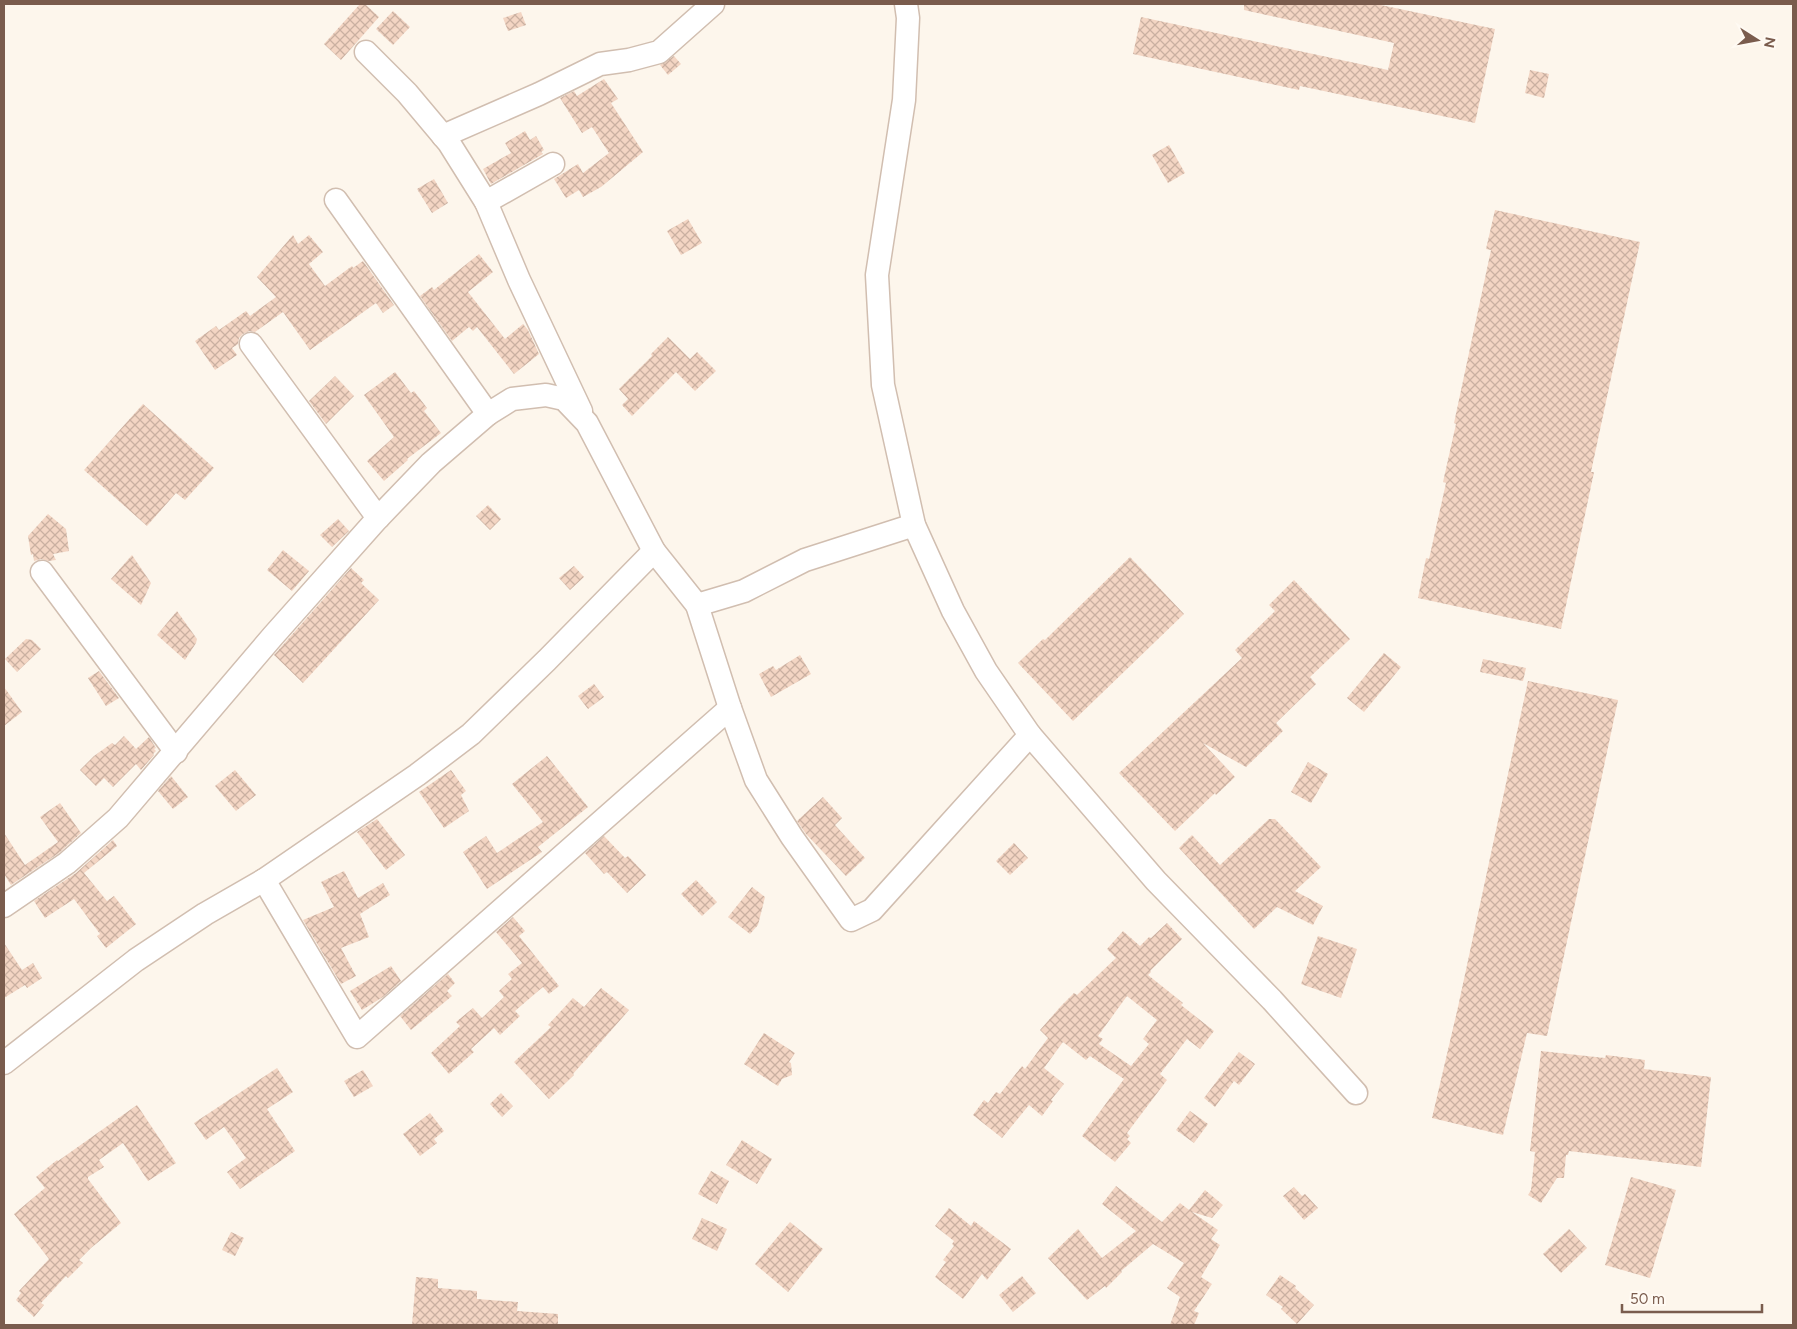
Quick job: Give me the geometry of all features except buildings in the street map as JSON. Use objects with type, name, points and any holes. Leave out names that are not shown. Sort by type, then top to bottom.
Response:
[{"type":"street","points":[[443,136],[539,94],[600,64],[629,60],[659,52],[713,4]]},
{"type":"street","points":[[906,4],[908,18],[904,100],[877,275],[883,385],[914,525],[972,646],[986,671],[1030,734],[1156,881],[1272,1000],[1356,1093]]},
{"type":"street","points":[[366,52],[407,93],[443,136],[486,202],[519,280],[587,423],[654,550],[697,605],[730,708],[756,780],[792,838],[850,920],[872,910],[1030,734]]},
{"type":"street","points":[[486,202],[553,164]]},
{"type":"street","points":[[336,200],[488,414]]},
{"type":"street","points":[[251,344],[378,518]]},
{"type":"street","points":[[7,896],[67,863],[118,818],[273,636],[378,518],[431,463],[488,414],[512,398],[546,395],[564,399],[587,423]]},
{"type":"street","points":[[697,605],[744,591],[805,560],[914,525]]},
{"type":"street","points":[[4,1063],[136,960],[205,914],[264,880],[417,776],[471,734],[547,660],[654,550]]},
{"type":"street","points":[[42,572],[176,752]]},
{"type":"street","points":[[264,880],[357,1037],[730,708]]}]
